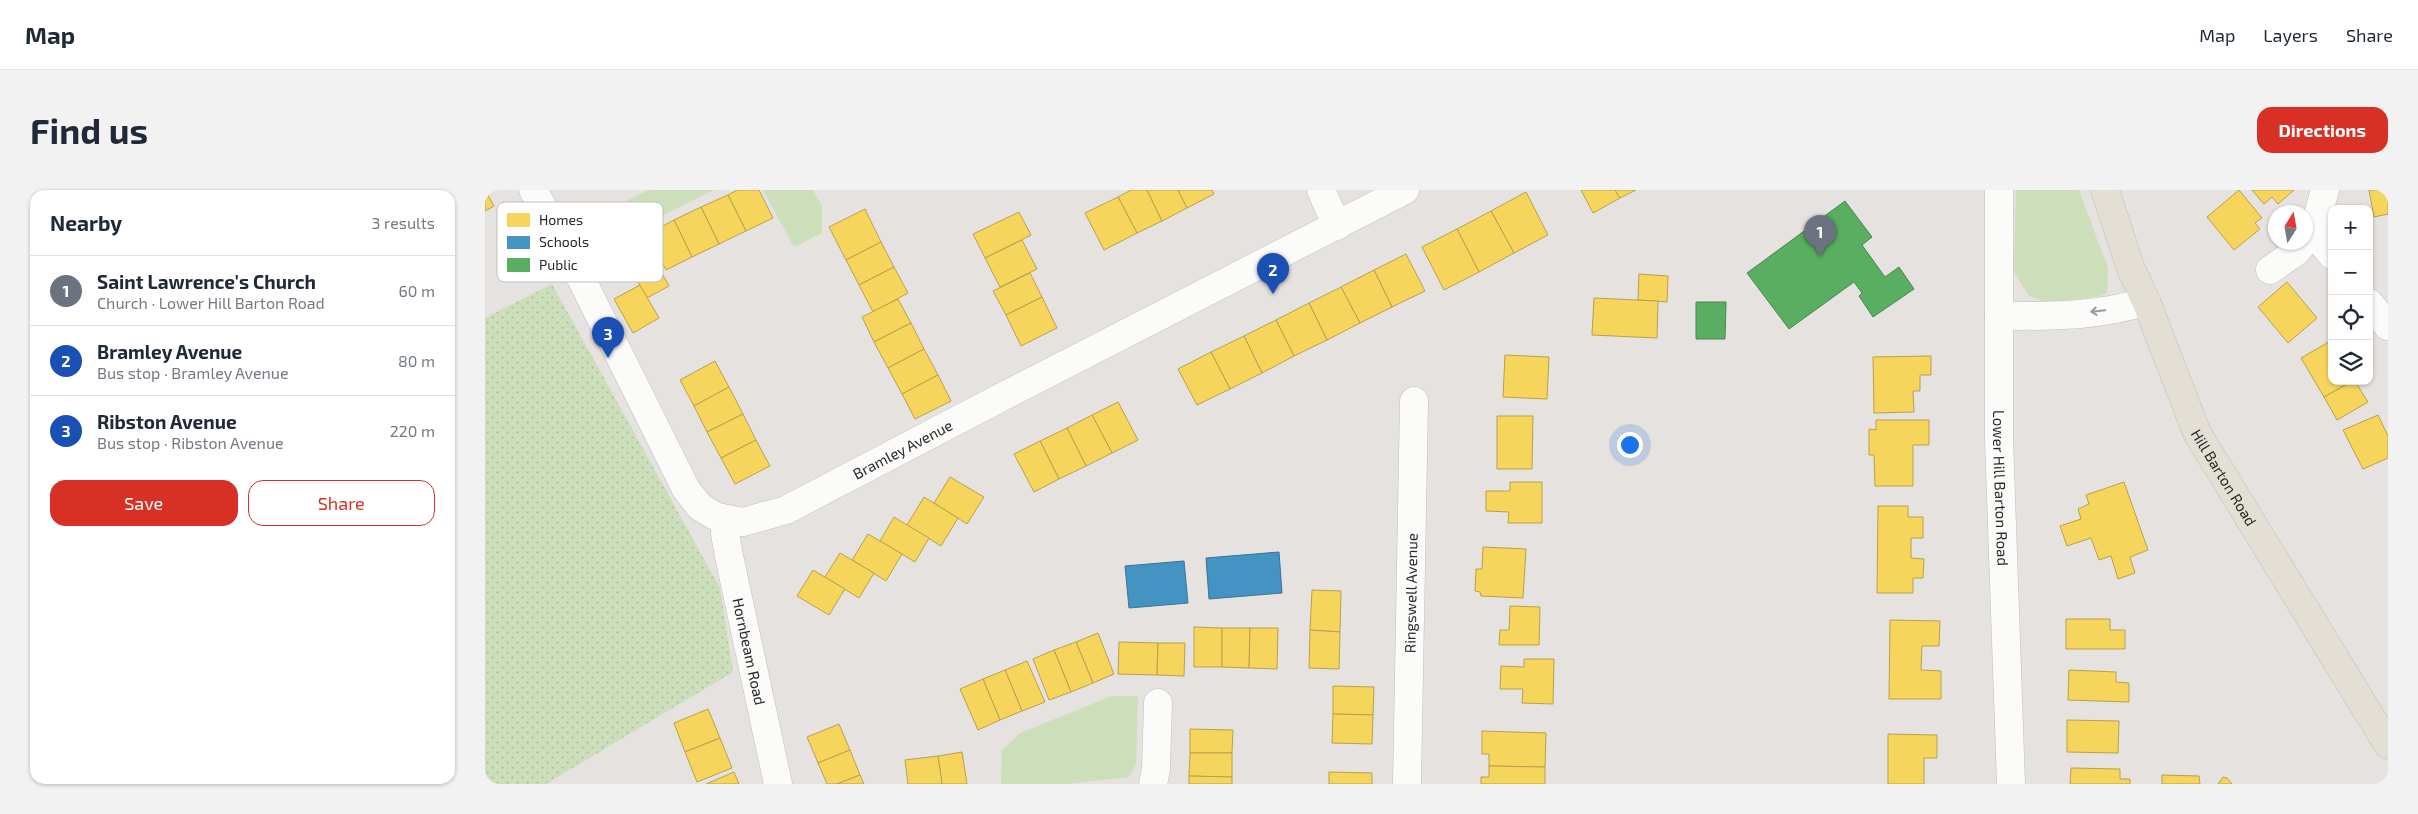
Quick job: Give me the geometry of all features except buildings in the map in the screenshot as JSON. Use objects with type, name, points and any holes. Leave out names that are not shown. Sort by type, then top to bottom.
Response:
[{"type":"main road","name":"Hill Barton Road","points":[[2105,190],[2131,269],[2146,301],[2197,433],[2388,744]]},
{"type":"street","points":[[533,190],[540,202]]},
{"type":"street","points":[[1321,190],[1337,226]]},
{"type":"street","name":"Bramley Avenue","points":[[735,521],[786,510],[1006,394],[1405,190]]},
{"type":"street","name":"Lower Hill Barton Road","points":[[1999,190],[1999,438],[2011,784]]},
{"type":"street","points":[[2313,225],[2325,190]]},
{"type":"street","points":[[2313,243],[2328,253]]},
{"type":"street","points":[[2270,270],[2298,250]]},
{"type":"street","points":[[583,282],[686,489],[700,507],[717,517],[735,521]]},
{"type":"street","points":[[1999,316],[2059,315],[2123,309],[2146,301]]},
{"type":"street","points":[[2373,307],[2388,326]]},
{"type":"street","name":"Ringswell Avenue","points":[[1407,784],[1414,401]]},
{"type":"street","name":"Hornbeam Road","points":[[735,521],[725,533],[778,784]]},
{"type":"street","points":[[1153,784],[1156,769],[1158,703]]},
{"type":"green space","points":[[649,190],[714,190],[663,216],[663,202],[624,202]]},
{"type":"green space","points":[[763,190],[813,190],[822,206],[822,233],[794,247]]},
{"type":"green space","points":[[2016,190],[2079,190],[2108,268],[2107,293],[2082,299],[2046,302],[2029,296],[2014,272]]},
{"type":"green space","points":[[552,284],[720,588],[733,672],[546,784],[485,784],[485,318]]},
{"type":"green space","points":[[1112,696],[1138,696],[1136,764],[1129,777],[1066,784],[1001,784],[1002,750],[1020,733]]},
{"type":"place","name":"Saint Lawrence's Church","points":[[1820,256]]},
{"type":"place","name":"Bramley Avenue","points":[[1273,294]]},
{"type":"place","name":"Ribston Avenue","points":[[608,358]]}]
